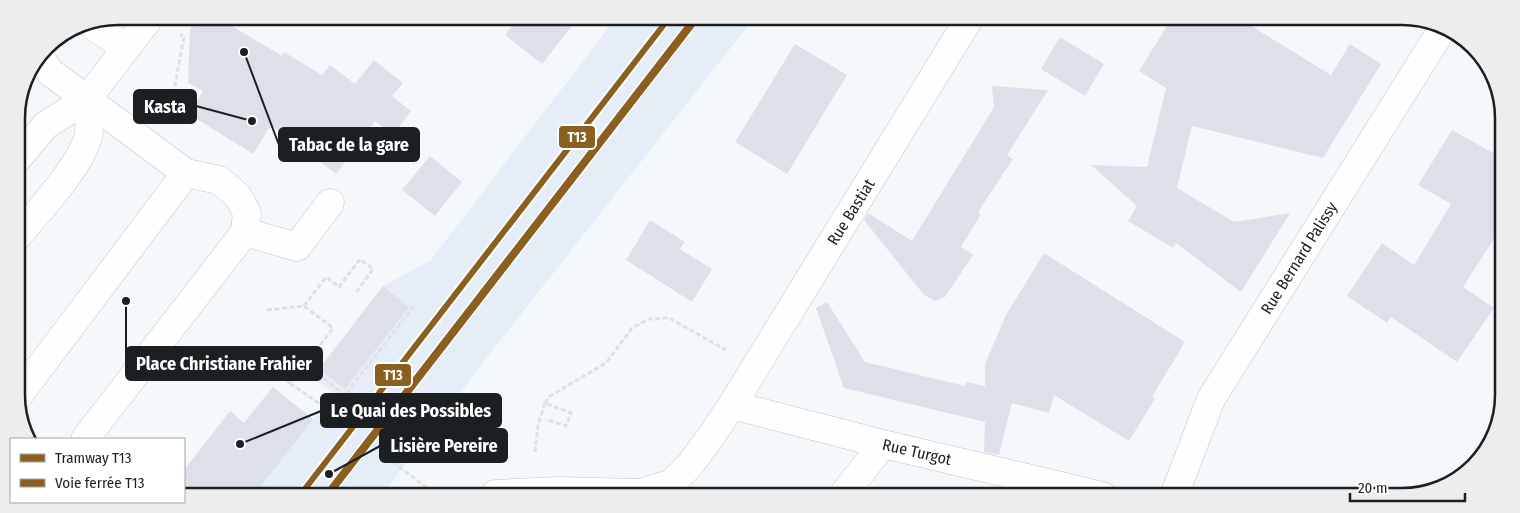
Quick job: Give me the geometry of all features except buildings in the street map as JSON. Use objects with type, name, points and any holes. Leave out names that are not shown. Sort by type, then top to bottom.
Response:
[{"type":"street","points":[[25,150],[46,125],[87,99],[144,25]]},
{"type":"street","name":"Rue Bastiat","points":[[656,488],[672,483],[690,465],[732,405],[965,25]]},
{"type":"street","points":[[96,28],[126,48]]},
{"type":"street","name":"Rue Bernard Palissy","points":[[1177,488],[1210,399],[1440,33]]},
{"type":"street","points":[[44,63],[50,72],[186,173],[219,180],[238,196],[247,212],[244,232],[86,438]]},
{"type":"street","points":[[25,228],[81,155],[88,138],[90,120],[87,99]]},
{"type":"street","points":[[25,387],[186,173]]},
{"type":"street","points":[[244,232],[297,248],[330,203]]},
{"type":"street","name":"Rue Turgot","points":[[732,405],[884,444],[1069,488]]},
{"type":"street","points":[[848,488],[884,444]]},
{"type":"path","points":[[160,120],[171,107],[184,37],[178,32]]},
{"type":"path","points":[[304,306],[326,277],[338,287],[360,259],[374,269],[355,294]]},
{"type":"path","points":[[267,310],[304,306],[333,328],[291,384]]},
{"type":"path","points":[[342,399],[414,306]]},
{"type":"path","points":[[535,452],[538,425],[545,403],[550,396],[606,363],[632,328],[649,319],[668,318],[756,366]]},
{"type":"path","points":[[318,374],[345,395]]},
{"type":"path","points":[[281,376],[323,406]]},
{"type":"path","points":[[545,403],[571,413],[566,426],[546,419]]},
{"type":"path","points":[[393,462],[427,488]]},
{"type":"shaded area","points":[[611,25],[748,25],[496,346],[388,488],[260,488],[333,393],[313,377],[319,369],[383,286],[430,261]]},
{"type":"tram line","name":"T13","points":[[306,488],[664,25]]},
{"type":"rail line","name":"T13","points":[[333,488],[691,25]]},
{"type":"place","name":"Tabac de la gare","points":[[244,52]]},
{"type":"place","name":"Kasta","points":[[252,121]]},
{"type":"place","name":"Place Christiane Frahier","points":[[126,301]]},
{"type":"place","name":"Le Quai des Possibles","points":[[240,444]]},
{"type":"place","name":"Lisière Pereire","points":[[329,474]]}]
